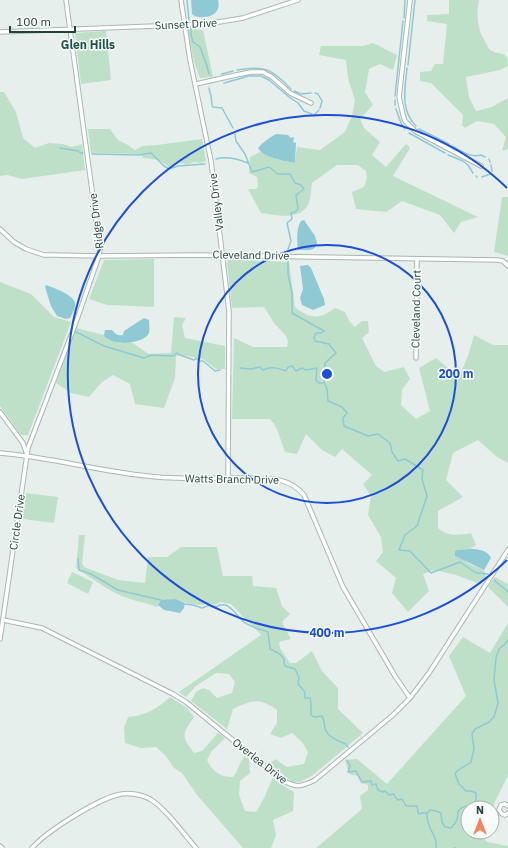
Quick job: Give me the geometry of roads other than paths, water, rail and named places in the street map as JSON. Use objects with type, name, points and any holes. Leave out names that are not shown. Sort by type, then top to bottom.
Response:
[{"type":"street","name":"Ridge Drive","points":[[27,455],[28,448],[75,325],[99,256],[100,249],[66,0]]},
{"type":"street","name":"Valley Drive","points":[[180,0],[211,161],[229,311],[228,478]]},
{"type":"street","name":"Sunset Drive","points":[[0,32],[207,24],[231,21],[267,11],[298,0]]},
{"type":"street","points":[[410,0],[400,98],[400,106],[403,116],[415,131],[481,166]]},
{"type":"street","points":[[196,84],[250,72],[262,72],[272,77],[290,93],[311,103]]},
{"type":"street","name":"Cleveland Drive","points":[[0,229],[14,242],[44,255],[222,255],[497,260],[503,261],[508,266]]},
{"type":"street","name":"Cleveland Court","points":[[416,358],[417,259]]},
{"type":"street","points":[[0,412],[23,443],[27,455]]},
{"type":"street","name":"Watts Branch Drive","points":[[0,452],[27,455],[147,476],[283,480],[295,486],[304,495],[343,588],[395,676],[410,698]]},
{"type":"street","name":"Circle Drive","points":[[0,639],[27,455]]},
{"type":"street","name":"Overlea Drive","points":[[4,620],[42,628],[173,694],[186,702],[282,780],[297,787],[315,780],[393,715],[410,698],[429,673],[508,550]]},
{"type":"street","points":[[32,848],[57,827],[86,809],[117,795],[128,794],[149,798],[159,806],[196,848]]},
{"type":"street","points":[[508,806],[505,804],[502,805],[499,810],[502,814],[505,815],[508,813]]},
{"type":"water","points":[[191,0],[218,0],[219,5],[216,12],[211,16],[197,17],[192,14]]},
{"type":"water","points":[[276,134],[288,135],[291,138],[294,138],[293,142],[296,143],[295,163],[269,157],[258,148],[266,140]]},
{"type":"water","points":[[304,220],[315,236],[317,243],[315,248],[310,250],[298,250],[298,228],[301,221]]},
{"type":"water","points":[[308,265],[311,268],[325,305],[313,310],[302,305],[300,298],[303,289],[300,266]]},
{"type":"water","points":[[46,285],[62,292],[74,300],[75,306],[70,318],[66,319],[57,316],[51,306],[45,287]]},
{"type":"water","points":[[144,318],[149,320],[149,333],[142,339],[124,343],[112,341],[104,335],[105,330],[112,330],[114,333],[123,335],[124,331]]},
{"type":"water","points":[[457,550],[482,550],[491,558],[484,570],[455,556],[455,551]]},
{"type":"water","points":[[176,599],[185,603],[184,608],[180,613],[164,610],[158,605],[161,600]]},
{"type":"waterway","points":[[187,0],[189,20]]},
{"type":"waterway","points":[[404,18],[405,0]]},
{"type":"waterway","points":[[408,65],[415,0]]},
{"type":"waterway","points":[[395,96],[403,21]]},
{"type":"waterway","points":[[191,28],[193,42],[200,47],[209,74]]},
{"type":"waterway","points":[[237,70],[255,68],[267,70],[273,73],[291,89]]},
{"type":"waterway","points":[[407,68],[405,91],[406,106],[411,120],[416,126]]},
{"type":"waterway","points":[[222,74],[233,71]]},
{"type":"waterway","points":[[224,83],[249,76],[261,76],[269,80],[298,103],[304,111],[312,114]]},
{"type":"waterway","points":[[209,88],[213,107],[222,108],[233,128]]},
{"type":"waterway","points":[[294,91],[301,94],[311,93]]},
{"type":"waterway","points":[[315,93],[318,94],[322,101],[320,108]]},
{"type":"waterway","points":[[395,100],[395,105]]},
{"type":"waterway","points":[[396,109],[405,129]]},
{"type":"waterway","points":[[315,114],[319,110]]},
{"type":"waterway","points":[[419,129],[449,144]]},
{"type":"waterway","points":[[409,133],[445,153]]},
{"type":"waterway","points":[[235,134],[236,141],[245,154],[252,172],[269,167],[278,174],[290,174],[295,183],[301,185],[304,189],[296,195],[298,209],[291,213],[292,219],[287,223],[291,241],[288,249]]},
{"type":"waterway","points":[[452,146],[470,155],[481,155],[485,157]]},
{"type":"waterway","points":[[60,148],[78,151],[82,154],[83,152]]},
{"type":"waterway","points":[[92,154],[139,155],[151,153],[169,169],[178,166],[205,164]]},
{"type":"waterway","points":[[448,155],[463,161],[468,165],[473,173]]},
{"type":"waterway","points":[[216,159],[232,158],[248,163]]},
{"type":"waterway","points":[[491,165],[492,171]]},
{"type":"waterway","points":[[482,177],[490,174]]},
{"type":"waterway","points":[[288,259],[288,274],[292,293],[292,313],[324,331],[321,333],[316,333],[314,337],[315,341],[329,344],[336,353],[325,363],[324,382],[327,389],[328,401],[342,407],[347,413],[343,418],[344,426],[368,436],[378,434],[390,443],[392,452],[398,461],[405,459],[423,470],[422,479],[427,496],[417,526],[405,535],[399,550],[410,551],[431,573],[460,562],[476,573],[488,574]]},
{"type":"waterway","points":[[76,332],[104,346],[144,358],[151,355],[173,356],[177,353],[194,360],[196,358],[199,361],[203,361],[215,371],[220,370]]},
{"type":"waterway","points":[[240,368],[251,369],[260,367],[263,370],[274,368],[286,371],[288,367],[292,366],[296,371],[302,368],[306,370],[317,368],[316,380],[319,383],[323,383]]},
{"type":"waterway","points":[[78,559],[79,570],[91,574],[118,590],[161,600]]},
{"type":"waterway","points":[[494,580],[508,592]]},
{"type":"waterway","points":[[185,604],[202,608],[210,605],[216,607],[221,605],[228,606],[246,624],[268,632],[270,649],[280,654],[284,659],[285,666],[295,669],[299,677],[298,684],[305,692],[305,698],[310,698],[311,715],[314,717],[322,716],[326,732],[337,740],[346,744],[348,747]]},
{"type":"waterway","points":[[436,848],[435,839],[428,824],[427,813],[430,810],[441,813],[442,822],[445,827],[451,828],[457,820],[458,811],[462,807],[472,805],[476,802],[476,793],[466,791],[459,784],[455,774],[471,762],[474,749],[472,734],[475,729],[489,722],[494,717],[498,703],[494,680],[496,658],[499,649],[508,640]]},
{"type":"waterway","points":[[347,760],[350,766],[348,772],[356,771],[362,782],[371,781],[372,785],[376,784],[378,790],[383,792],[385,791],[389,795],[394,794],[398,800],[402,799],[406,806],[417,806],[418,813],[427,813]]},
{"type":"district","name":"Glen Hills","points":[[88,44]]}]
